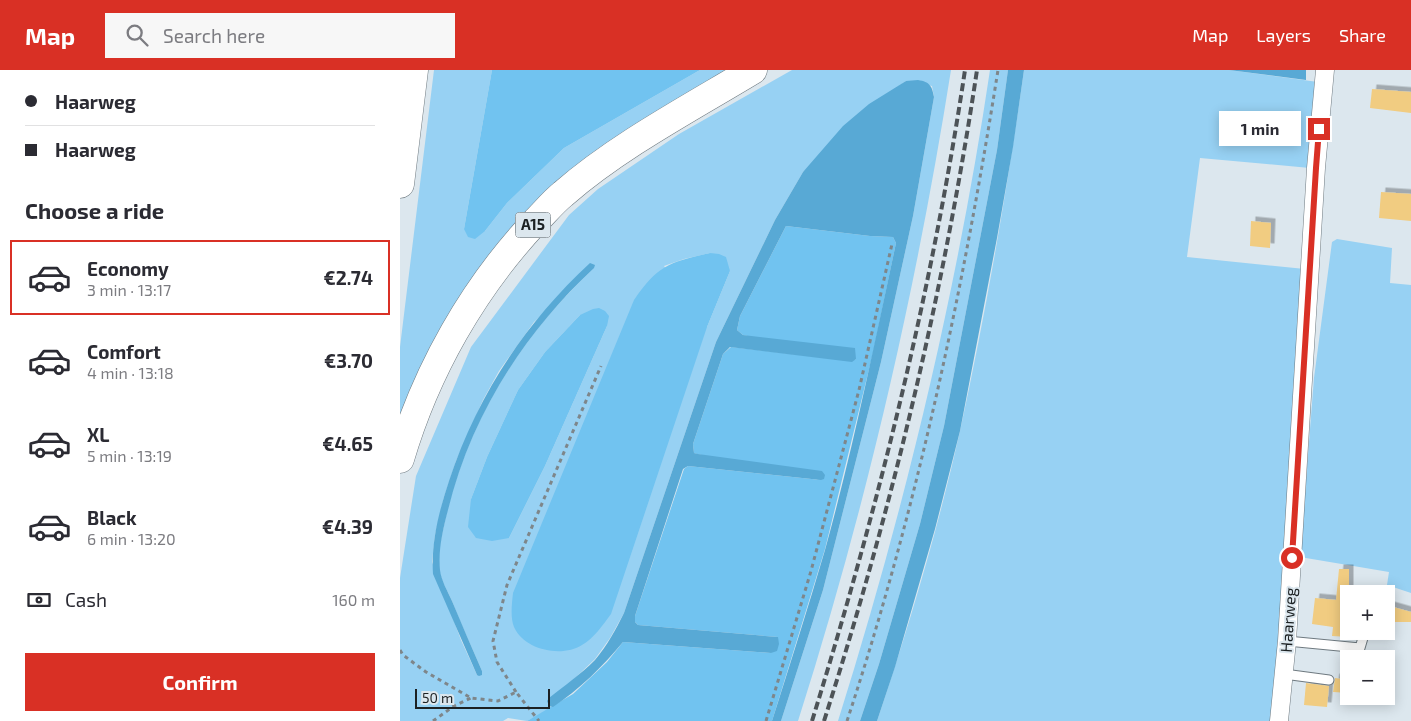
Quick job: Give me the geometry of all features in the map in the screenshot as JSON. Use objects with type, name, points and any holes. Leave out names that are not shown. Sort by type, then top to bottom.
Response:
[{"type":"highway","points":[[400,184],[414,70]]},
{"type":"highway","name":"A15","points":[[400,459],[427,384],[453,334],[478,294],[514,245],[562,195],[590,173],[645,135],[753,70]]},
{"type":"street","name":"Haarweg","points":[[1279,721],[1287,641],[1316,168],[1325,70]]},
{"type":"lane","points":[[1287,641],[1360,648],[1362,640]]},
{"type":"lane","points":[[1284,674],[1329,680]]},
{"type":"path","points":[[847,721],[883,608],[929,434],[970,237],[998,70]]},
{"type":"path","points":[[766,721],[811,571],[859,390],[892,244]]},
{"type":"path","points":[[538,721],[516,692],[498,662],[493,641],[507,585],[601,366]]},
{"type":"path","points":[[400,650],[403,655],[426,672],[471,698],[498,701],[516,692]]},
{"type":"path","points":[[433,721],[454,706],[471,698]]},
{"type":"shaded area","points":[[434,70],[492,70],[464,229],[485,231],[507,203],[564,148],[700,70],[741,70],[526,225],[400,444],[400,347]]},
{"type":"shaded area","points":[[492,70],[700,70],[564,148],[507,203],[485,231],[475,239],[468,237],[464,229]]},
{"type":"shaded area","points":[[792,70],[951,70],[922,235],[887,398],[846,560],[798,721],[781,721],[823,590],[881,362],[913,216],[934,97],[932,86],[906,81],[892,91],[803,172],[775,220],[716,342],[624,613],[595,659],[549,706],[553,707],[527,721],[508,718],[503,721],[400,721],[400,578],[416,476],[471,347],[569,215],[598,189],[679,134]],"holes":[[[710,253],[730,271],[707,327],[664,266]],[[594,268],[568,294],[522,349],[485,410],[457,477],[442,535],[439,550],[439,566],[442,580],[482,671],[477,675],[461,640],[432,562],[435,535],[444,497],[456,461],[483,400],[499,371],[534,322]],[[580,315],[607,326],[545,466],[509,538],[471,499],[487,457],[518,390],[545,352]]]},
{"type":"shaded area","points":[[990,70],[1008,70],[997,150],[944,426],[920,524],[879,664],[860,721],[838,721],[885,560],[927,398],[962,235]]},
{"type":"shaded area","points":[[1008,70],[1024,70],[997,238],[960,431],[935,529],[895,667],[877,721],[860,721],[879,664],[920,524],[944,426],[997,150]]},
{"type":"shaded area","points":[[1024,70],[1229,70],[1318,82],[1310,168],[1200,158],[1187,257],[1305,269],[1272,721],[877,721],[922,577],[960,431],[995,251]]},
{"type":"shaded area","points":[[1229,70],[1306,70],[1306,80]]},
{"type":"shaded area","points":[[918,80],[930,85],[934,97],[913,216],[881,362],[823,590],[781,721],[772,721],[806,615],[845,474],[896,243],[893,237],[786,226],[740,316],[737,330],[743,335],[855,348],[856,359],[852,362],[730,347],[723,354],[693,444],[694,453],[822,471],[825,475],[824,479],[688,466],[683,469],[635,616],[635,622],[638,625],[778,637],[777,651],[771,653],[623,642],[599,669],[581,685],[553,707],[549,706],[547,701],[549,698],[595,660],[611,637],[624,613],[716,342],[775,220],[803,172],[843,126],[869,104],[906,81]]},
{"type":"shaded area","points":[[786,226],[893,237],[896,243],[873,353],[825,549],[772,721],[527,721],[573,694],[607,662],[623,642],[771,653],[778,637],[638,625],[635,622],[635,616],[684,469],[688,466],[821,480],[694,453],[693,444],[723,354],[731,347],[851,361],[856,359],[743,335],[737,330],[740,316]]},
{"type":"shaded area","points":[[1337,239],[1392,248],[1390,283],[1411,285],[1411,593],[1395,588],[1395,585],[1387,585],[1389,572],[1300,557],[1314,378],[1332,242]]},
{"type":"shaded area","points":[[710,253],[726,257],[730,271],[707,327],[611,614],[598,631],[582,645],[564,651],[544,650],[526,641],[514,627],[512,614],[513,593],[634,300],[650,279],[666,267],[685,259]]},
{"type":"shaded area","points":[[590,263],[595,265],[594,268],[545,320],[503,378],[471,442],[458,475],[448,510],[440,547],[441,574],[482,671],[482,675],[479,676],[433,574],[433,550],[442,504],[460,450],[489,390],[524,336],[544,310]]},
{"type":"shaded area","points":[[599,308],[609,316],[607,326],[545,466],[509,538],[492,541],[476,538],[468,527],[471,499],[487,457],[518,390],[545,352],[580,315]]},
{"type":"building","points":[[1372,89],[1411,92],[1411,113],[1370,108]]},
{"type":"building","points":[[1381,192],[1411,194],[1411,221],[1379,218]]},
{"type":"building","points":[[1251,221],[1271,223],[1270,248],[1250,246]]},
{"type":"building","points":[[1339,569],[1349,569],[1349,585],[1340,585],[1340,636],[1332,636],[1333,627],[1312,624],[1315,598],[1336,600]]},
{"type":"building","points":[[1395,608],[1411,612],[1411,622],[1395,622]]},
{"type":"building","points":[[1335,678],[1340,679],[1340,692],[1333,692]]},
{"type":"building","points":[[1306,683],[1329,686],[1327,707],[1304,705]]},
{"type":"railway","points":[[812,721],[859,560],[901,398],[936,235],[952,153],[965,70]]},
{"type":"railway","points":[[824,721],[872,561],[914,399],[949,235],[977,70]]},
{"type":"route","points":[[1292,558],[1319,129]]}]
